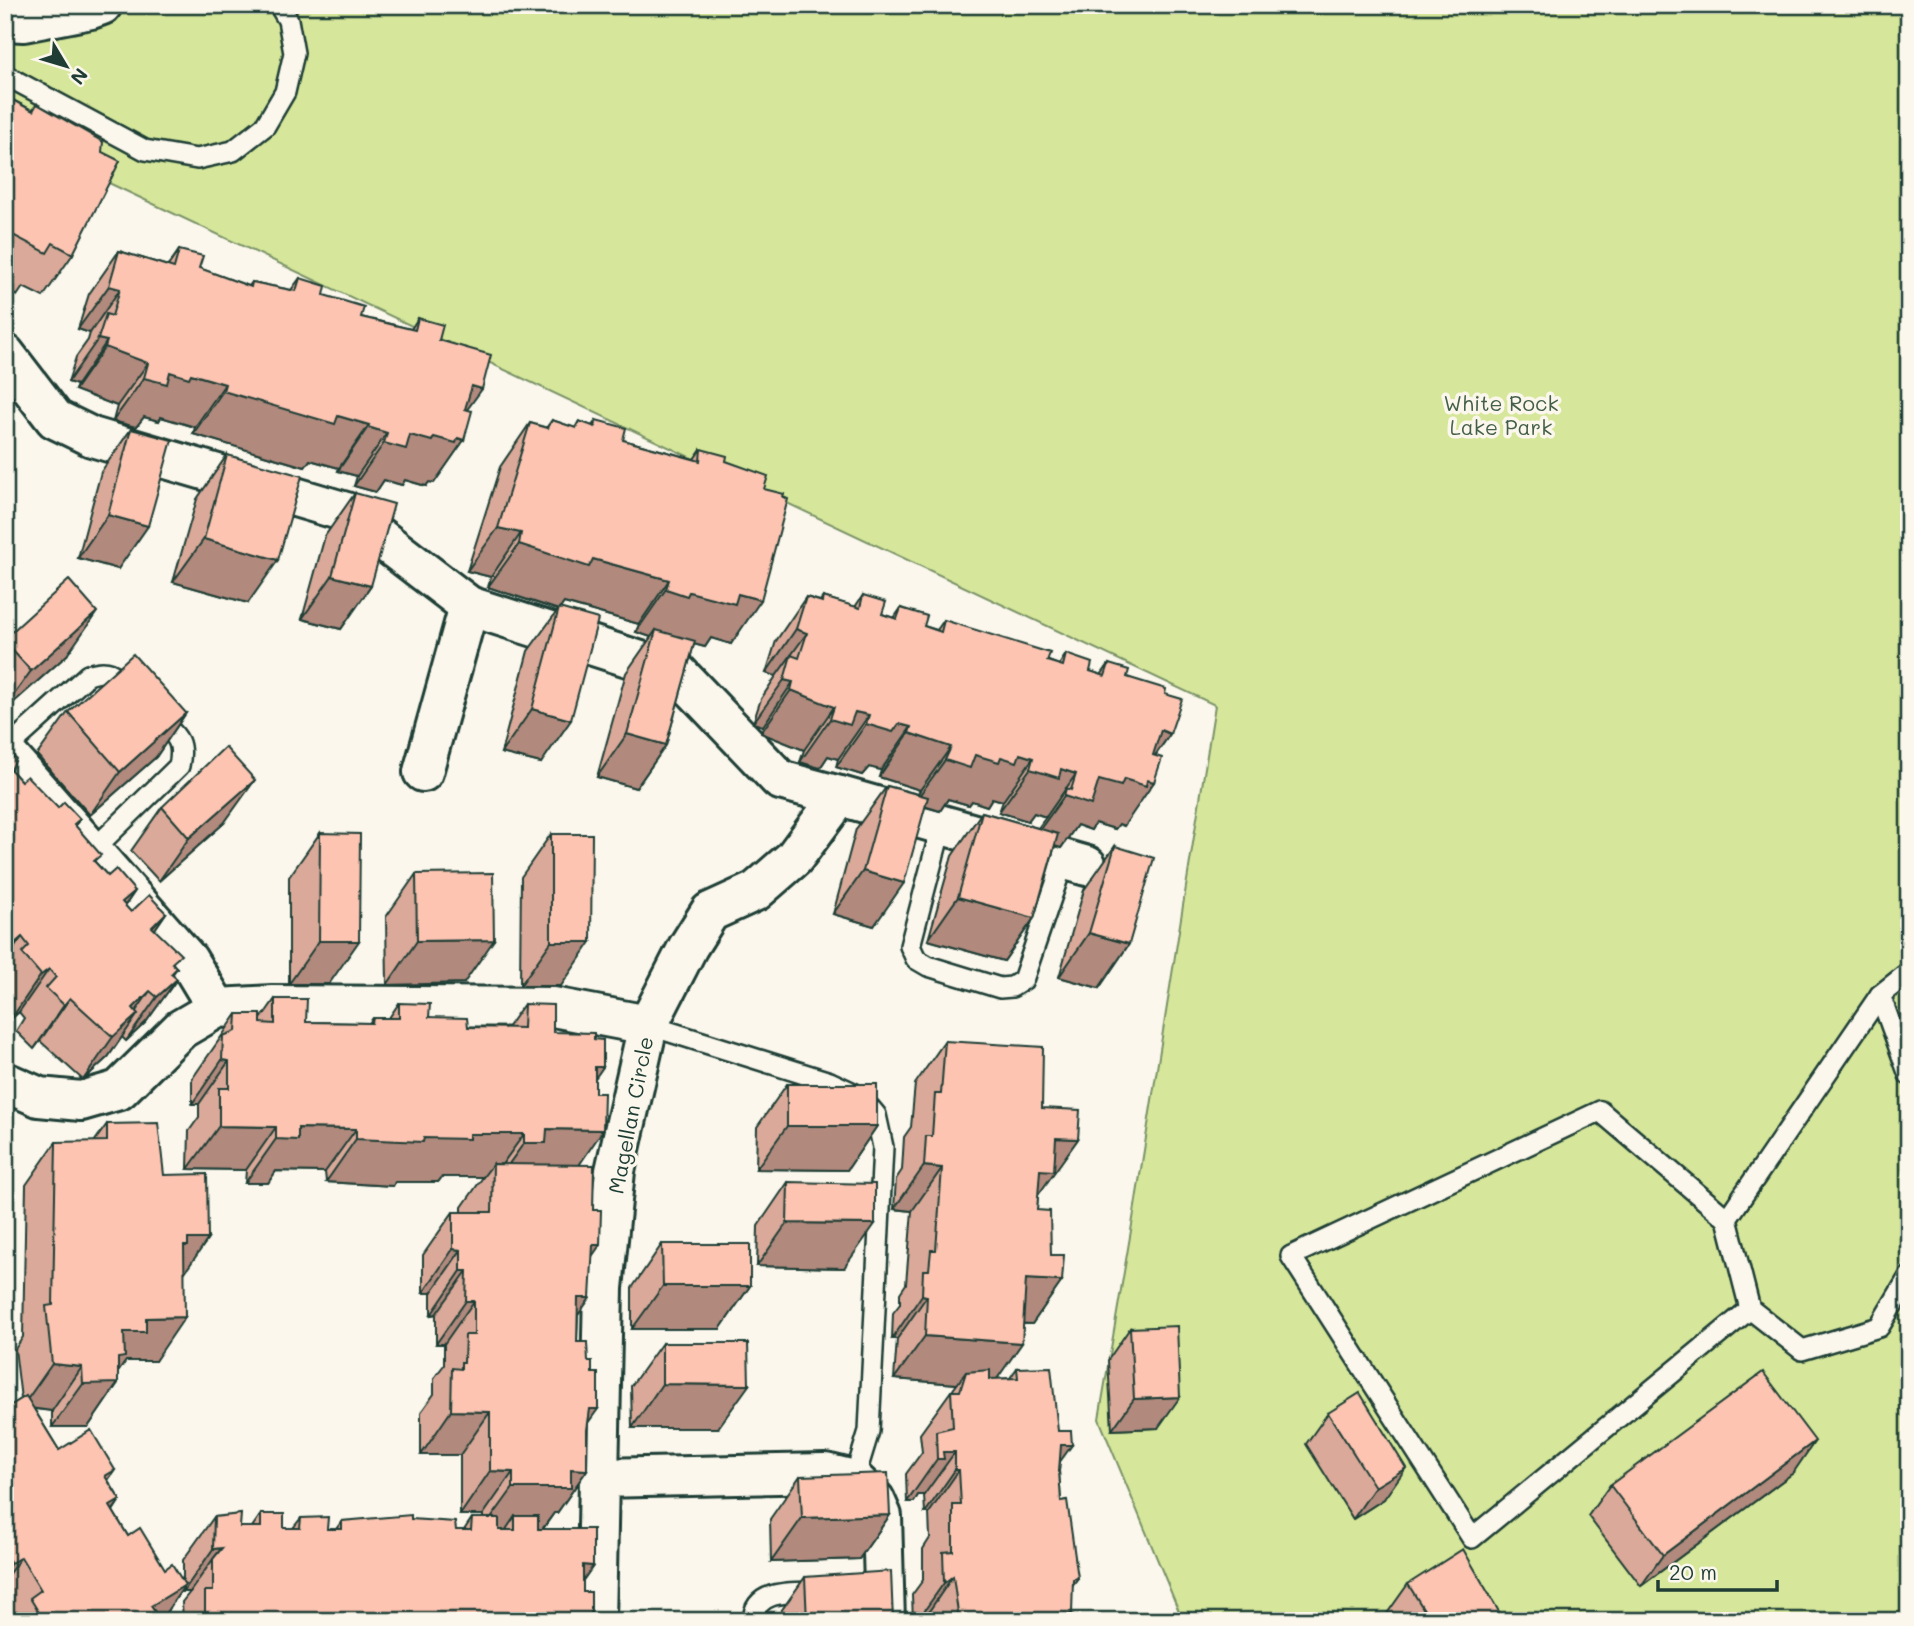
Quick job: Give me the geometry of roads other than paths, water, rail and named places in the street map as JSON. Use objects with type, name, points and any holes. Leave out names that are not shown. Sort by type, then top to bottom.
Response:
[{"type":"street","points":[[5,22],[24,22],[102,5]]},
{"type":"street","points":[[5,354],[55,419],[92,437],[346,512],[469,606],[678,673],[780,780],[1075,863]]},
{"type":"street","points":[[423,772],[469,606]]},
{"type":"street","points":[[5,751],[188,960],[217,1008]]},
{"type":"street","points":[[648,1025],[688,947],[710,912],[755,891],[794,858],[840,796]]},
{"type":"street","name":"Magellan Circle","points":[[5,1082],[39,1097],[80,1101],[119,1090],[181,1029],[217,1008],[272,1005],[553,1007],[648,1025],[615,1171],[603,1288],[596,1621]]},
{"type":"street","points":[[599,1478],[825,1473],[854,1480],[875,1500],[881,1516],[879,1599]]},
{"type":"lane","points":[[5,75],[145,150],[197,159],[233,151],[265,125],[285,92],[295,52],[288,20],[279,5]]},
{"type":"lane","points":[[5,751],[88,675],[100,670],[114,674],[176,737],[182,750],[179,766],[92,851]]},
{"type":"lane","points":[[942,824],[910,946],[916,959],[929,966],[1000,988],[1012,988],[1023,980],[1075,863]]},
{"type":"lane","points":[[1727,1219],[1880,995],[1909,972]]},
{"type":"lane","points":[[1880,995],[1909,1075]]},
{"type":"lane","points":[[648,1025],[830,1082],[860,1096],[876,1115],[883,1147],[869,1431],[854,1480]]},
{"type":"lane","points":[[1750,1309],[1472,1538],[1291,1256],[1600,1111],[1727,1219],[1750,1309],[1802,1350],[1879,1327],[1909,1277]]},
{"type":"lane","points":[[753,1621],[753,1615],[761,1601],[773,1594],[842,1590]]},
{"type":"park label","name":"White Rock Lake Park","points":[[1501,414]]}]
